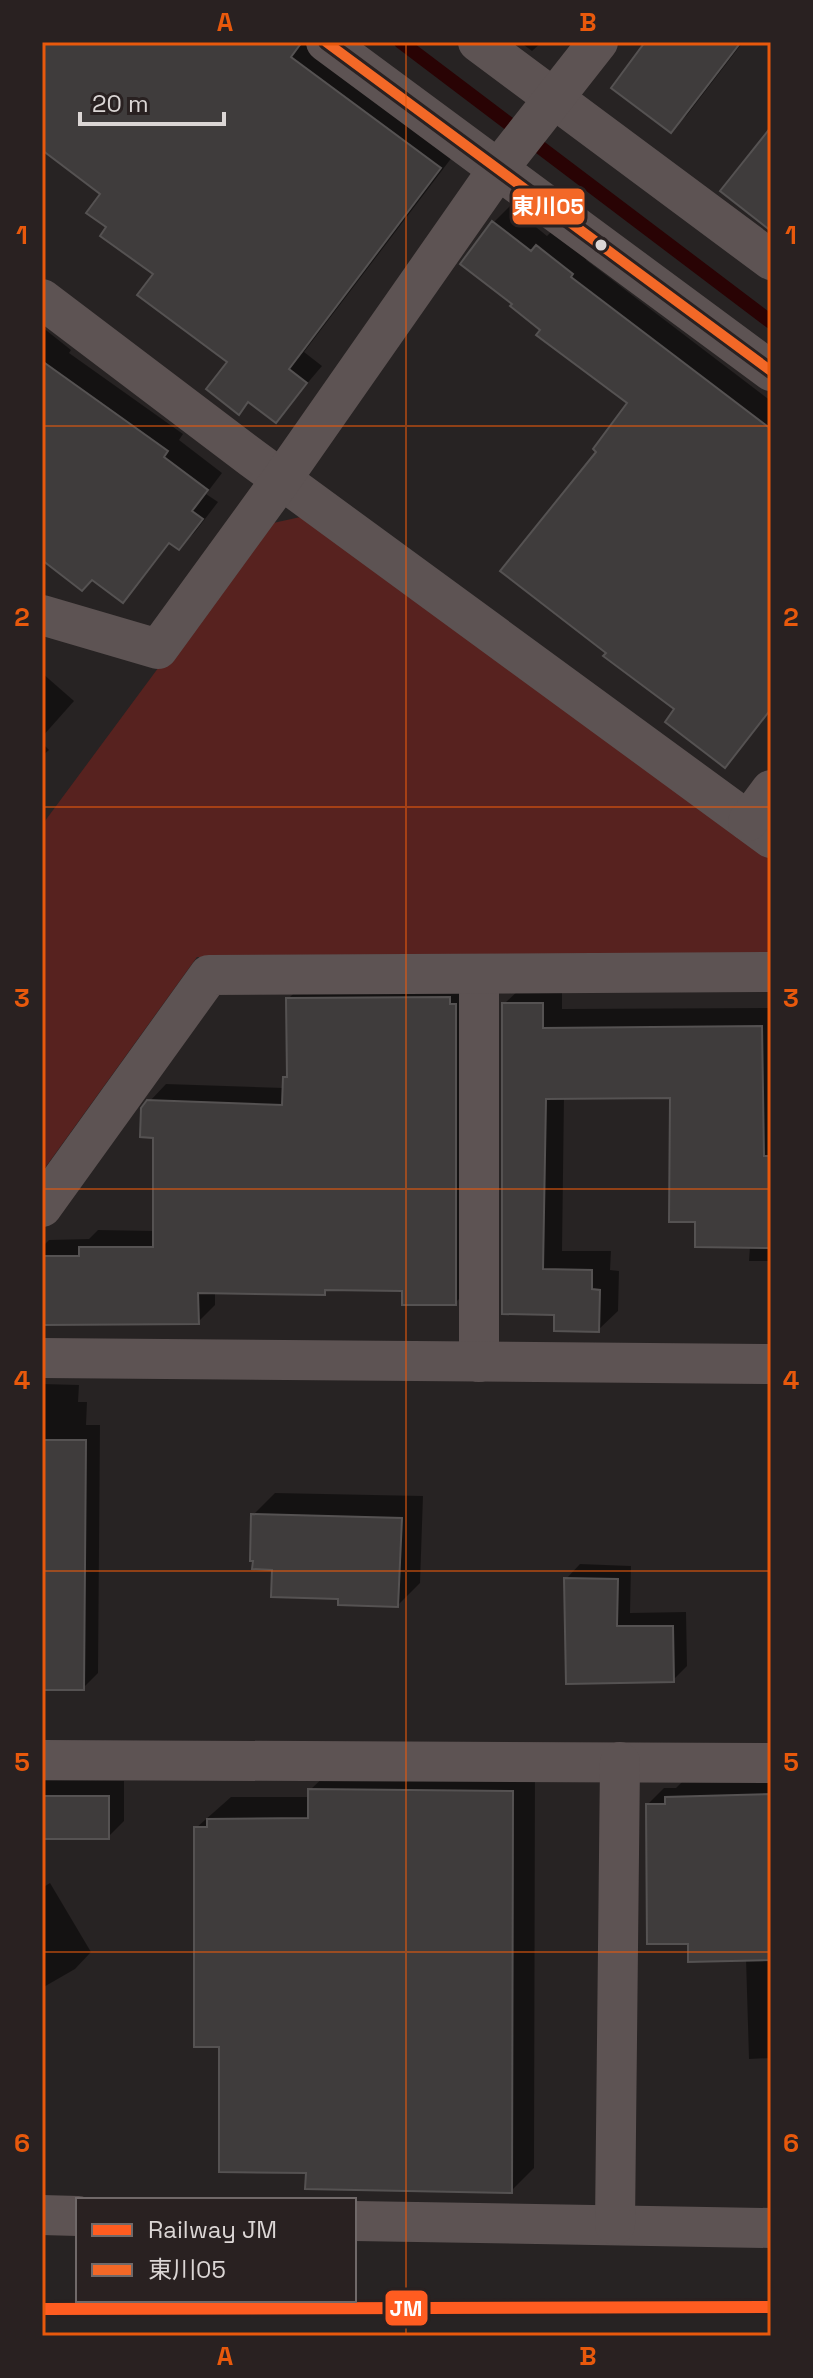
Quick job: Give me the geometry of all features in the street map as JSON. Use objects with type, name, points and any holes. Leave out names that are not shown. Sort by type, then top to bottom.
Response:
[{"type":"street","points":[[326,42],[771,371]]},
{"type":"street","points":[[478,42],[771,260]]},
{"type":"street","points":[[42,615],[158,649],[281,480],[499,168],[598,42]]},
{"type":"street","points":[[42,299],[281,480],[763,816]]},
{"type":"street","points":[[42,1207],[209,975],[771,972]]},
{"type":"street","points":[[479,974],[479,1362]]},
{"type":"street","points":[[42,1358],[771,1364]]},
{"type":"street","points":[[42,1760],[771,1763]]},
{"type":"street","points":[[615,2225],[620,1762]]},
{"type":"street","points":[[42,2215],[76,2216]]},
{"type":"street","points":[[356,2221],[771,2228]]},
{"type":"shaded area","points":[[305,516],[771,857],[771,955],[197,957],[42,1172],[42,825],[264,525]]},
{"type":"building","points":[[42,42],[302,42],[291,57],[441,168],[289,369],[307,383],[276,423],[248,402],[239,415],[206,389],[227,362],[137,295],[153,274],[100,236],[106,227],[86,213],[100,194],[42,150]]},
{"type":"building","points":[[645,42],[741,42],[671,133],[611,88]]},
{"type":"building","points":[[771,127],[771,231],[720,191]]},
{"type":"building","points":[[492,221],[531,251],[536,245],[573,274],[571,277],[771,429],[771,709],[725,768],[665,722],[674,709],[603,656],[606,653],[500,571],[596,452],[593,449],[627,403],[536,335],[540,330],[460,264]]},
{"type":"building","points":[[42,361],[168,451],[164,457],[208,490],[192,511],[203,519],[179,550],[169,543],[123,603],[92,580],[82,591],[42,560]]},
{"type":"building","points":[[450,997],[450,1004],[456,1004],[456,1305],[402,1305],[402,1291],[325,1290],[325,1295],[198,1293],[199,1324],[42,1325],[42,1256],[79,1256],[79,1247],[153,1247],[153,1138],[140,1137],[141,1108],[147,1100],[282,1105],[283,1077],[287,1077],[286,998]]},
{"type":"building","points":[[502,1003],[543,1003],[543,1028],[762,1026],[764,1156],[771,1156],[771,1248],[695,1247],[695,1222],[669,1222],[670,1098],[546,1099],[543,1269],[592,1270],[592,1289],[600,1290],[599,1332],[554,1331],[554,1315],[502,1314]]},
{"type":"building","points":[[42,1440],[86,1440],[84,1690],[42,1690]]},
{"type":"building","points":[[251,1514],[402,1518],[398,1607],[338,1605],[338,1599],[271,1597],[272,1570],[252,1569],[253,1561],[250,1561]]},
{"type":"building","points":[[564,1578],[618,1579],[617,1626],[673,1626],[674,1682],[566,1684]]},
{"type":"building","points":[[308,1789],[513,1791],[512,2193],[305,2189],[306,2173],[219,2172],[219,2047],[194,2047],[194,1827],[207,1827],[207,1819],[308,1818]]},
{"type":"building","points":[[771,1794],[771,1960],[688,1962],[688,1944],[647,1944],[646,1804],[665,1804],[665,1797]]},
{"type":"building","points":[[42,1796],[109,1796],[109,1839],[42,1839]]},
{"type":"waterway","points":[[401,42],[771,322]]},
{"type":"rail line","name":"JM","points":[[42,2309],[771,2307]]},
{"type":"transit line","name":"東川05","points":[[326,42],[771,371]]}]
